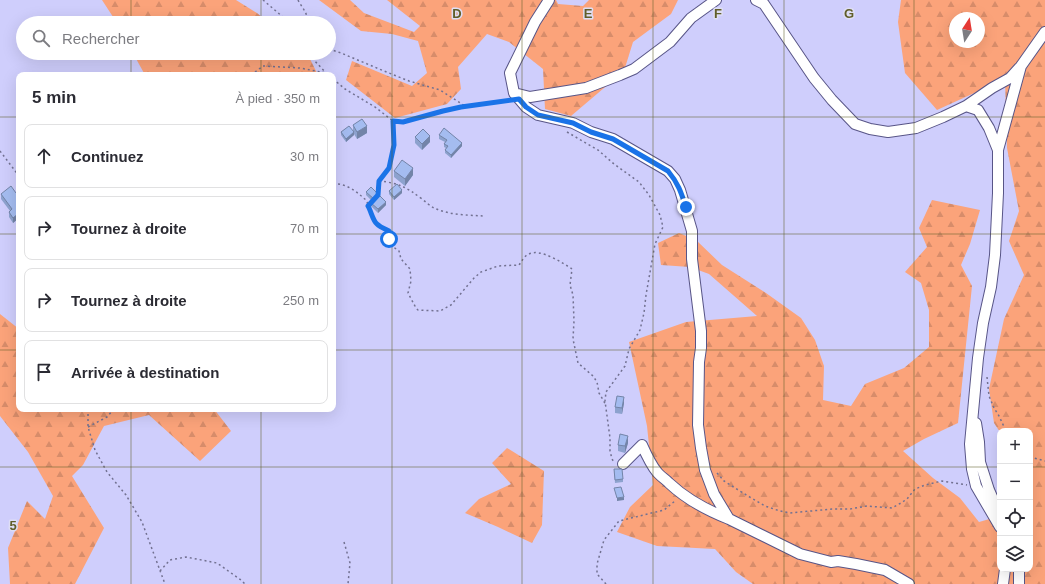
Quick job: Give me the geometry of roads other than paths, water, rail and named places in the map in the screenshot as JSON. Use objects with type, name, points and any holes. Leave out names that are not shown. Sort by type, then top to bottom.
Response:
[{"type":"street","points":[[549,0],[535,22],[510,73],[516,96],[526,107],[538,115],[573,123],[591,132],[613,139],[668,171],[675,179],[680,190],[692,231],[692,259],[701,330],[698,425],[701,448],[705,470],[714,494],[729,518]]},
{"type":"street","points":[[516,96],[530,97],[586,88],[634,69],[670,42],[691,18],[716,0]]},
{"type":"street","points":[[756,0],[764,4],[814,78],[832,100],[855,124],[870,129],[888,132],[916,128],[943,117],[966,106],[992,88],[1010,78],[1021,66],[1045,32]]},
{"type":"street","points":[[997,522],[976,486],[972,469],[970,444],[978,358],[983,323],[991,288],[995,255],[998,193],[998,150],[1021,66]]},
{"type":"street","points":[[966,106],[978,110],[989,128],[998,150]]},
{"type":"street","points":[[973,410],[979,442],[980,462],[989,490],[997,508]]},
{"type":"street","points":[[623,464],[642,445],[646,455],[657,472],[682,494],[711,512],[729,518],[800,554],[831,562],[838,561],[885,570],[909,584]]},
{"type":"street","points":[[1003,584],[1005,572]]},
{"type":"street","points":[[1019,572],[1019,584]]}]
